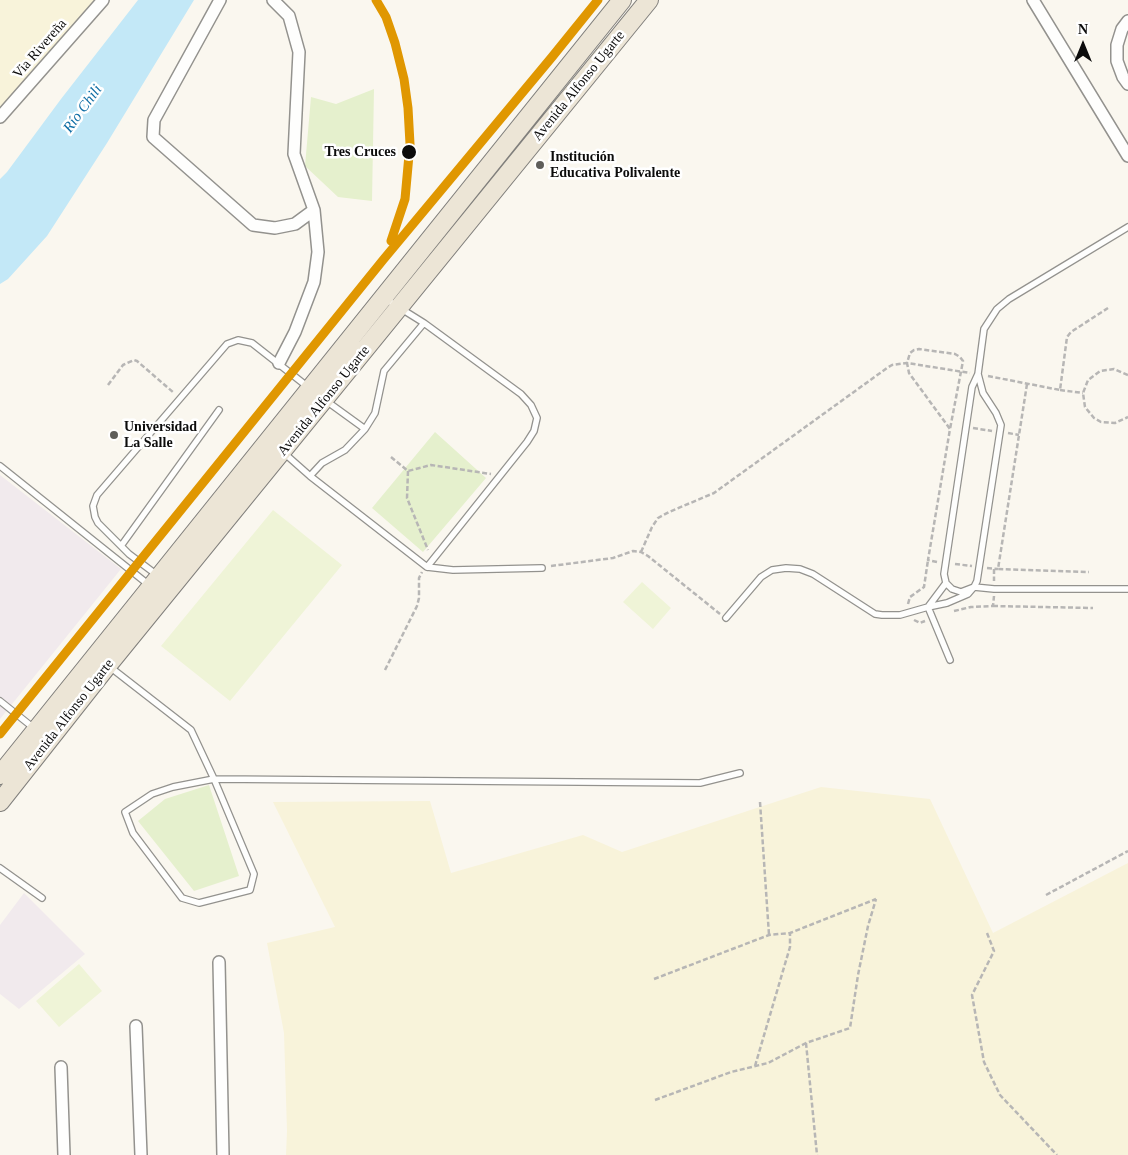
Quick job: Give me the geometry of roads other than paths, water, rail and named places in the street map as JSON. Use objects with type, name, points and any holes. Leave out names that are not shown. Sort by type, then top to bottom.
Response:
[{"type":"main road","name":"Avenida Alfonso Ugarte","points":[[0,802],[43,735],[162,586],[268,440],[622,0]]},
{"type":"main road","name":"Avenida Alfonso Ugarte","points":[[162,586],[283,452],[649,0]]},
{"type":"main road","name":"Avenida Alfonso Ugarte","points":[[0,776],[43,735]]},
{"type":"street","name":"Via Rivereña","points":[[0,117],[103,0]]},
{"type":"street","points":[[220,0],[154,120],[153,136],[253,225],[275,228],[295,224],[314,210]]},
{"type":"street","points":[[273,0],[289,16],[299,52],[294,154],[314,210],[318,252],[314,282],[295,332],[279,363]]},
{"type":"street","points":[[1033,0],[1128,156]]},
{"type":"street","points":[[1128,21],[1122,29],[1117,45],[1117,61],[1128,84]]},
{"type":"street","points":[[220,962],[222,1155]]},
{"type":"street","points":[[136,1026],[141,1155]]},
{"type":"street","points":[[61,1067],[64,1155]]},
{"type":"lane","points":[[1128,227],[1009,299],[997,309],[984,329],[978,374],[972,387],[944,574],[946,584],[960,592],[974,587],[994,589],[1128,589]]},
{"type":"lane","points":[[383,297],[399,309],[424,323],[521,394],[531,405],[537,418],[534,431],[527,442],[426,566]]},
{"type":"lane","points":[[310,476],[322,463],[345,450],[365,429],[375,413],[384,371],[424,323]]},
{"type":"lane","points":[[162,586],[98,523],[94,517],[94,501],[97,495],[222,349],[232,342],[245,340],[252,343],[365,429]]},
{"type":"lane","points":[[726,618],[761,577],[772,570],[786,568],[800,569],[813,574],[876,614],[900,615],[948,603],[968,594],[977,580],[1001,425],[983,394],[978,374]]},
{"type":"lane","points":[[121,546],[219,410]]},
{"type":"lane","points":[[268,440],[310,476],[426,566],[453,570],[542,568]]},
{"type":"lane","points":[[0,466],[162,586]]},
{"type":"lane","points":[[928,607],[946,584]]},
{"type":"lane","points":[[928,607],[950,660]]},
{"type":"lane","points":[[102,661],[192,730],[214,779],[254,874],[250,890],[199,903],[182,898],[133,833],[125,812],[152,794],[173,787],[214,779],[700,783],[740,773]]},
{"type":"lane","points":[[0,701],[43,735]]},
{"type":"lane","points":[[0,868],[42,898]]},
{"type":"water","name":"Río Chili","points":[[138,0],[194,0],[107,143],[47,236],[8,279],[0,284],[0,179]]},
{"type":"place","name":"Tres Cruces","points":[[409,152]]},
{"type":"place","name":"Institución Educativa Polivalente","points":[[540,165]]},
{"type":"place","name":"Universidad La Salle","points":[[114,435]]}]
